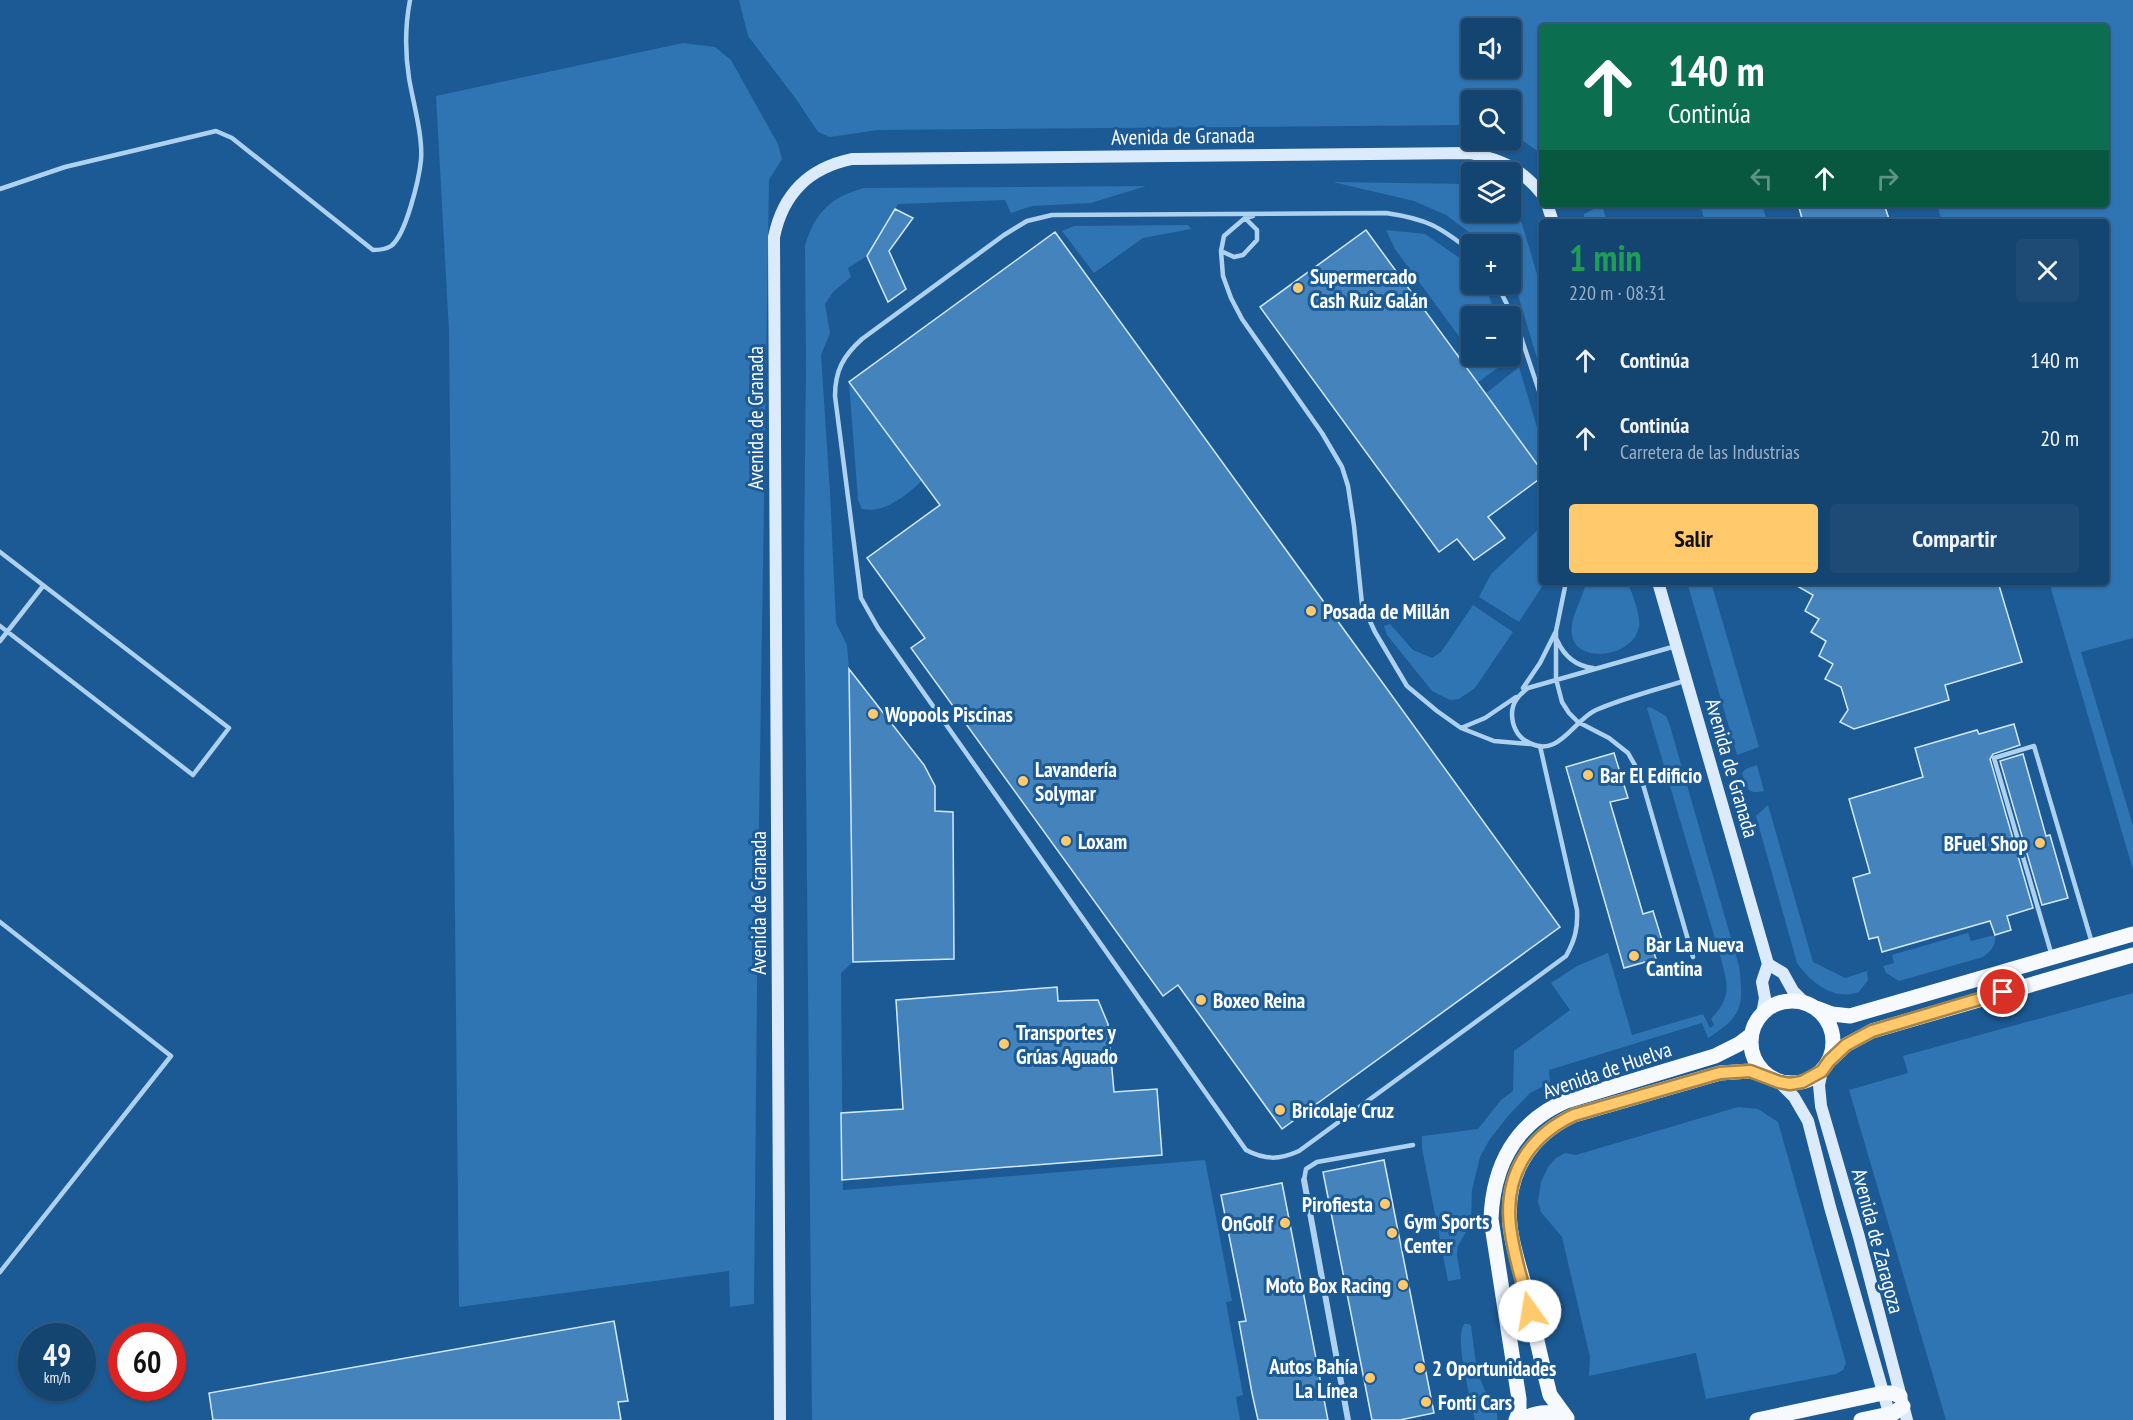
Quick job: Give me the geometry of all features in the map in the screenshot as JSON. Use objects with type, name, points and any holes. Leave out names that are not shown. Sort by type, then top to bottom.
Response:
[{"type":"main road","points":[[2133,934],[1850,1016],[1832,1014],[1794,1001],[1782,1002],[1771,1006],[1755,1024],[1751,1035],[1751,1047],[1760,1068],[1773,1079],[1790,1084],[1802,1082],[1826,1066],[1846,1045],[1872,1031],[2133,956]]},
{"type":"main road","points":[[1811,1006],[1825,1016],[1833,1038],[1833,1050],[1826,1066]]},
{"type":"main road","name":"Avenida de Huelva","points":[[1516,1420],[1519,1412],[1519,1399],[1491,1220],[1492,1196],[1499,1170],[1509,1151],[1532,1121],[1548,1109],[1566,1101],[1716,1056],[1751,1035]]},
{"type":"main road","name":"Avenida de Huelva","points":[[1568,1418],[1550,1395],[1510,1225],[1511,1191],[1523,1159],[1545,1132],[1574,1115],[1720,1073],[1750,1071],[1773,1079]]},
{"type":"main road","points":[[1757,1420],[1883,1393],[1892,1393],[1903,1407],[1890,1417],[1861,1420]]},
{"type":"main road","points":[[1521,1420],[1532,1414],[1543,1412],[1555,1413],[1568,1418]]},
{"type":"street","name":"Avenida de Granada","points":[[780,1420],[774,237],[782,208],[800,184],[824,167],[852,159],[1470,153],[1503,161],[1517,169],[1539,191]]},
{"type":"street","name":"Avenida de Granada","points":[[1659,585],[1768,964],[1762,982],[1765,998],[1762,1014]]},
{"type":"street","name":"Avenida de Granada","points":[[1768,964],[1783,973],[1793,992],[1811,1006]]},
{"type":"street","name":"Avenida de Zaragoza","points":[[1826,1066],[1819,1085],[1821,1106],[1859,1238],[1903,1407]]},
{"type":"street","name":"Avenida de Zaragoza","points":[[1773,1079],[1794,1097],[1808,1121],[1830,1208],[1890,1417]]},
{"type":"street","points":[[1304,1180],[1348,1420]]},
{"type":"lane","points":[[0,189],[65,167],[216,131],[232,138],[373,250],[385,249],[398,237],[413,201],[421,159],[405,27],[410,0]]},
{"type":"lane","points":[[1461,243],[1446,231],[1417,218],[1386,213],[1052,215],[1026,222],[985,249],[849,350],[838,372],[835,380],[835,396],[861,598],[878,627],[1246,1150],[1258,1156],[1272,1159],[1286,1157],[1299,1151],[1566,956],[1574,942],[1578,926],[1577,910],[1540,746]]},
{"type":"lane","points":[[1221,251],[1234,257],[1243,255],[1257,240],[1257,230],[1245,218],[1235,214]]},
{"type":"lane","points":[[1259,214],[1245,218],[1224,236],[1221,251],[1223,276],[1242,320],[1322,433],[1342,467],[1354,526],[1362,604],[1375,632],[1407,686],[1461,728],[1494,741],[1550,746],[1567,736],[1578,722],[1597,710],[1686,680]]},
{"type":"lane","points":[[1502,294],[1517,325],[1539,391]]},
{"type":"lane","points":[[0,552],[229,728],[193,775],[0,626]]},
{"type":"lane","points":[[1565,585],[1556,631],[1556,679],[1562,702],[1578,722],[1609,738],[1628,753],[1640,774],[1693,957]]},
{"type":"lane","points":[[0,641],[44,586]]},
{"type":"lane","points":[[1530,744],[1516,731],[1512,722],[1514,702],[1540,663],[1556,631]]},
{"type":"lane","points":[[1556,631],[1558,643],[1573,662],[1583,667],[1596,669]]},
{"type":"lane","points":[[1461,728],[1485,718],[1528,688],[1676,646]]},
{"type":"lane","points":[[2053,957],[1994,758],[2034,746],[2093,945]]},
{"type":"lane","points":[[0,922],[171,1056],[0,1272]]},
{"type":"lane","points":[[1304,1180],[1306,1169],[1317,1162],[1413,1145]]},
{"type":"shaded area","points":[[739,0],[2133,0],[2133,638],[2081,652],[2133,826],[2133,870],[2050,585],[2109,585],[2109,219],[1941,219],[1938,207],[2109,207],[2109,24],[1539,24],[1539,152],[1521,140],[1521,90],[1461,90],[1461,125],[878,130],[830,137],[818,132],[748,36]]},
{"type":"shaded area","points":[[683,43],[715,47],[731,60],[778,144],[782,159],[769,180],[754,1304],[730,1307],[729,1271],[459,1307],[449,331],[436,96]]},
{"type":"shaded area","points":[[1333,182],[1461,184],[1461,222],[1521,220],[1539,281],[1539,365],[1517,294],[1521,294],[1521,234],[1472,234],[1446,215],[1414,201]]},
{"type":"shaded area","points":[[1146,186],[1091,203],[1032,206],[1011,213],[1005,200],[898,204],[867,256],[848,268],[851,277],[833,292],[825,304],[830,333],[821,355],[836,623],[847,645],[849,669],[853,962],[841,973],[843,1190],[1205,1160],[1232,1301],[1226,1302],[1243,1395],[1236,1397],[1240,1420],[812,1420],[804,559],[805,246],[819,215],[833,201],[864,188]]},
{"type":"shaded area","points":[[1603,207],[1606,219],[1584,219],[1584,214]]},
{"type":"shaded area","points":[[1701,207],[1763,207],[1766,219],[1704,219]]},
{"type":"shaded area","points":[[1188,225],[1191,229],[1143,238],[1094,273],[1062,231],[1074,226]]},
{"type":"shaded area","points":[[1386,230],[1425,234],[1461,259],[1461,294],[1488,294],[1492,306],[1461,306],[1461,339],[1395,249]]},
{"type":"shaded area","points":[[1461,350],[1461,361],[1456,354]]},
{"type":"shaded area","points":[[1465,366],[1500,366],[1477,383]]},
{"type":"shaded area","points":[[1519,367],[1539,434],[1539,467],[1485,394]]},
{"type":"shaded area","points":[[849,382],[922,481],[895,502],[879,509],[862,509],[858,500]]},
{"type":"shaded area","points":[[1539,529],[1539,585],[1543,585],[1519,622],[1479,597],[1491,574]]},
{"type":"shaded area","points":[[1585,585],[1629,585],[1637,610],[1639,627],[1635,637],[1627,645],[1605,654],[1583,650],[1576,644],[1572,635],[1572,622]]},
{"type":"shaded area","points":[[1688,585],[1712,585],[1759,747],[1737,755]]},
{"type":"shaded area","points":[[1473,605],[1513,632],[1475,688],[1459,699],[1450,700],[1432,691],[1387,635],[1384,626],[1390,624],[1413,650],[1432,658],[1441,652]]},
{"type":"shaded area","points":[[1650,707],[1666,716],[1670,726],[1739,966],[1741,1001],[1735,1016],[1708,1038],[1702,1023],[1549,1070],[1550,1083],[1530,1093],[1508,1116],[1490,1139],[1480,1157],[1472,1190],[1471,1223],[1458,1246],[1457,1255],[1461,1279],[1448,1281],[1422,1148],[1422,1136],[1478,1129],[1501,1100],[1513,1091],[1514,1051],[1570,1010],[1551,983],[1577,966],[1608,953],[1632,1035],[1703,1014],[1710,1028],[1714,1025],[1711,1019],[1725,997],[1726,984],[1723,968],[1647,708]]},
{"type":"shaded area","points":[[1757,765],[1764,791],[1754,792],[1746,786],[1742,773]]},
{"type":"shaded area","points":[[1768,805],[1813,962],[1845,978],[1867,971],[1868,980],[1859,992],[1841,994],[1832,992],[1816,983],[1797,963],[1756,816]]},
{"type":"shaded area","points":[[1968,933],[1971,941],[1995,935],[1993,948],[1983,957],[1899,981],[1886,973],[1883,966],[1894,963],[1892,955]]},
{"type":"shaded area","points":[[2133,993],[2133,1420],[1946,1420],[1849,1090],[1908,1073],[1903,1056]]},
{"type":"shaded area","points":[[1738,1107],[1758,1109],[1778,1122],[1846,1363],[1843,1370],[1836,1374],[1706,1399],[1696,1353],[1589,1376],[1590,1357],[1562,1237],[1541,1212],[1538,1202],[1541,1182],[1548,1167],[1556,1158],[1565,1153],[1576,1155]]},
{"type":"shaded area","points":[[1464,1324],[1471,1326],[1478,1372],[1497,1411],[1497,1420],[1475,1420],[1462,1356],[1461,1332]]},
{"type":"building","points":[[1799,207],[1885,207],[1889,219],[1802,219]]},
{"type":"building","points":[[895,209],[913,218],[889,251],[906,289],[888,302],[867,256]]},
{"type":"building","points":[[1366,230],[1461,360],[1461,366],[1465,366],[1539,467],[1539,479],[1488,517],[1505,538],[1474,560],[1457,539],[1439,552],[1260,307]]},
{"type":"building","points":[[1055,232],[1560,927],[1282,1129],[1178,985],[1163,996],[911,648],[925,638],[867,558],[940,505],[849,382]]},
{"type":"building","points":[[1795,585],[1999,585],[2022,662],[1945,685],[1949,700],[1854,729],[1840,722],[1848,710],[1841,687],[1825,679],[1833,664],[1819,656],[1826,641],[1811,632],[1819,619],[1805,611],[1813,595]]},
{"type":"building","points":[[849,669],[924,765],[935,786],[935,811],[953,812],[954,959],[853,962]]},
{"type":"building","points":[[2014,724],[2020,745],[1993,754],[1990,759],[2033,908],[2007,916],[2011,930],[1995,935],[1990,921],[1882,952],[1878,937],[1869,939],[1853,878],[1870,873],[1849,799],[1923,777],[1915,748],[1977,730],[1979,734]]},
{"type":"building","points":[[1614,753],[1628,798],[1610,802],[1643,914],[1653,911],[1662,940],[1651,943],[1656,959],[1624,968],[1566,767]]},
{"type":"building","points":[[2023,754],[2046,836],[2050,835],[2068,898],[2042,905],[2000,761]]},
{"type":"building","points":[[1057,987],[1058,1001],[1098,1000],[1108,1024],[1114,1092],[1157,1089],[1162,1155],[842,1180],[841,1113],[903,1109],[896,1000]]},
{"type":"building","points":[[1384,1160],[1434,1413],[1400,1420],[1372,1420],[1323,1172]]},
{"type":"building","points":[[1282,1183],[1328,1420],[1258,1420],[1252,1393],[1239,1322],[1246,1321],[1221,1195]]},
{"type":"building","points":[[614,1321],[628,1401],[618,1402],[621,1420],[213,1420],[209,1393]]},
{"type":"place","name":"Supermercado Cash Ruiz Galán","points":[[1298,288]]},
{"type":"place","name":"Posada de Millán","points":[[1311,611]]},
{"type":"place","name":"Wopools Piscinas","points":[[873,714]]},
{"type":"place","name":"Bar El Edificio","points":[[1588,775]]},
{"type":"place","name":"Lavandería Solymar","points":[[1023,781]]},
{"type":"place","name":"Loxam","points":[[1066,841]]},
{"type":"place","name":"BFuel Shop","points":[[2040,843]]},
{"type":"place","name":"Bar La Nueva Cantina","points":[[1634,956]]},
{"type":"place","name":"Boxeo Reina","points":[[1201,1000]]},
{"type":"place","name":"Transportes y Grúas Aguado","points":[[1004,1044]]},
{"type":"place","name":"Bricolaje Cruz","points":[[1280,1110]]},
{"type":"place","name":"Pirofiesta","points":[[1385,1204]]},
{"type":"place","name":"OnGolf","points":[[1285,1223]]},
{"type":"place","name":"Gym Sports Center","points":[[1392,1233]]},
{"type":"place","name":"Moto Box Racing","points":[[1403,1285]]},
{"type":"place","name":"2 Oportunidades","points":[[1420,1368]]},
{"type":"place","name":"Autos Bahía La Línea","points":[[1370,1378]]},
{"type":"place","name":"Fonti Cars","points":[[1426,1402]]},
{"type":"route","points":[[1530,1311],[1510,1225],[1511,1191],[1523,1159],[1545,1132],[1574,1115],[1720,1073],[1750,1071],[1779,1082],[1790,1084],[1802,1082],[1822,1071],[1846,1045],[1872,1031],[2003,992]]}]
